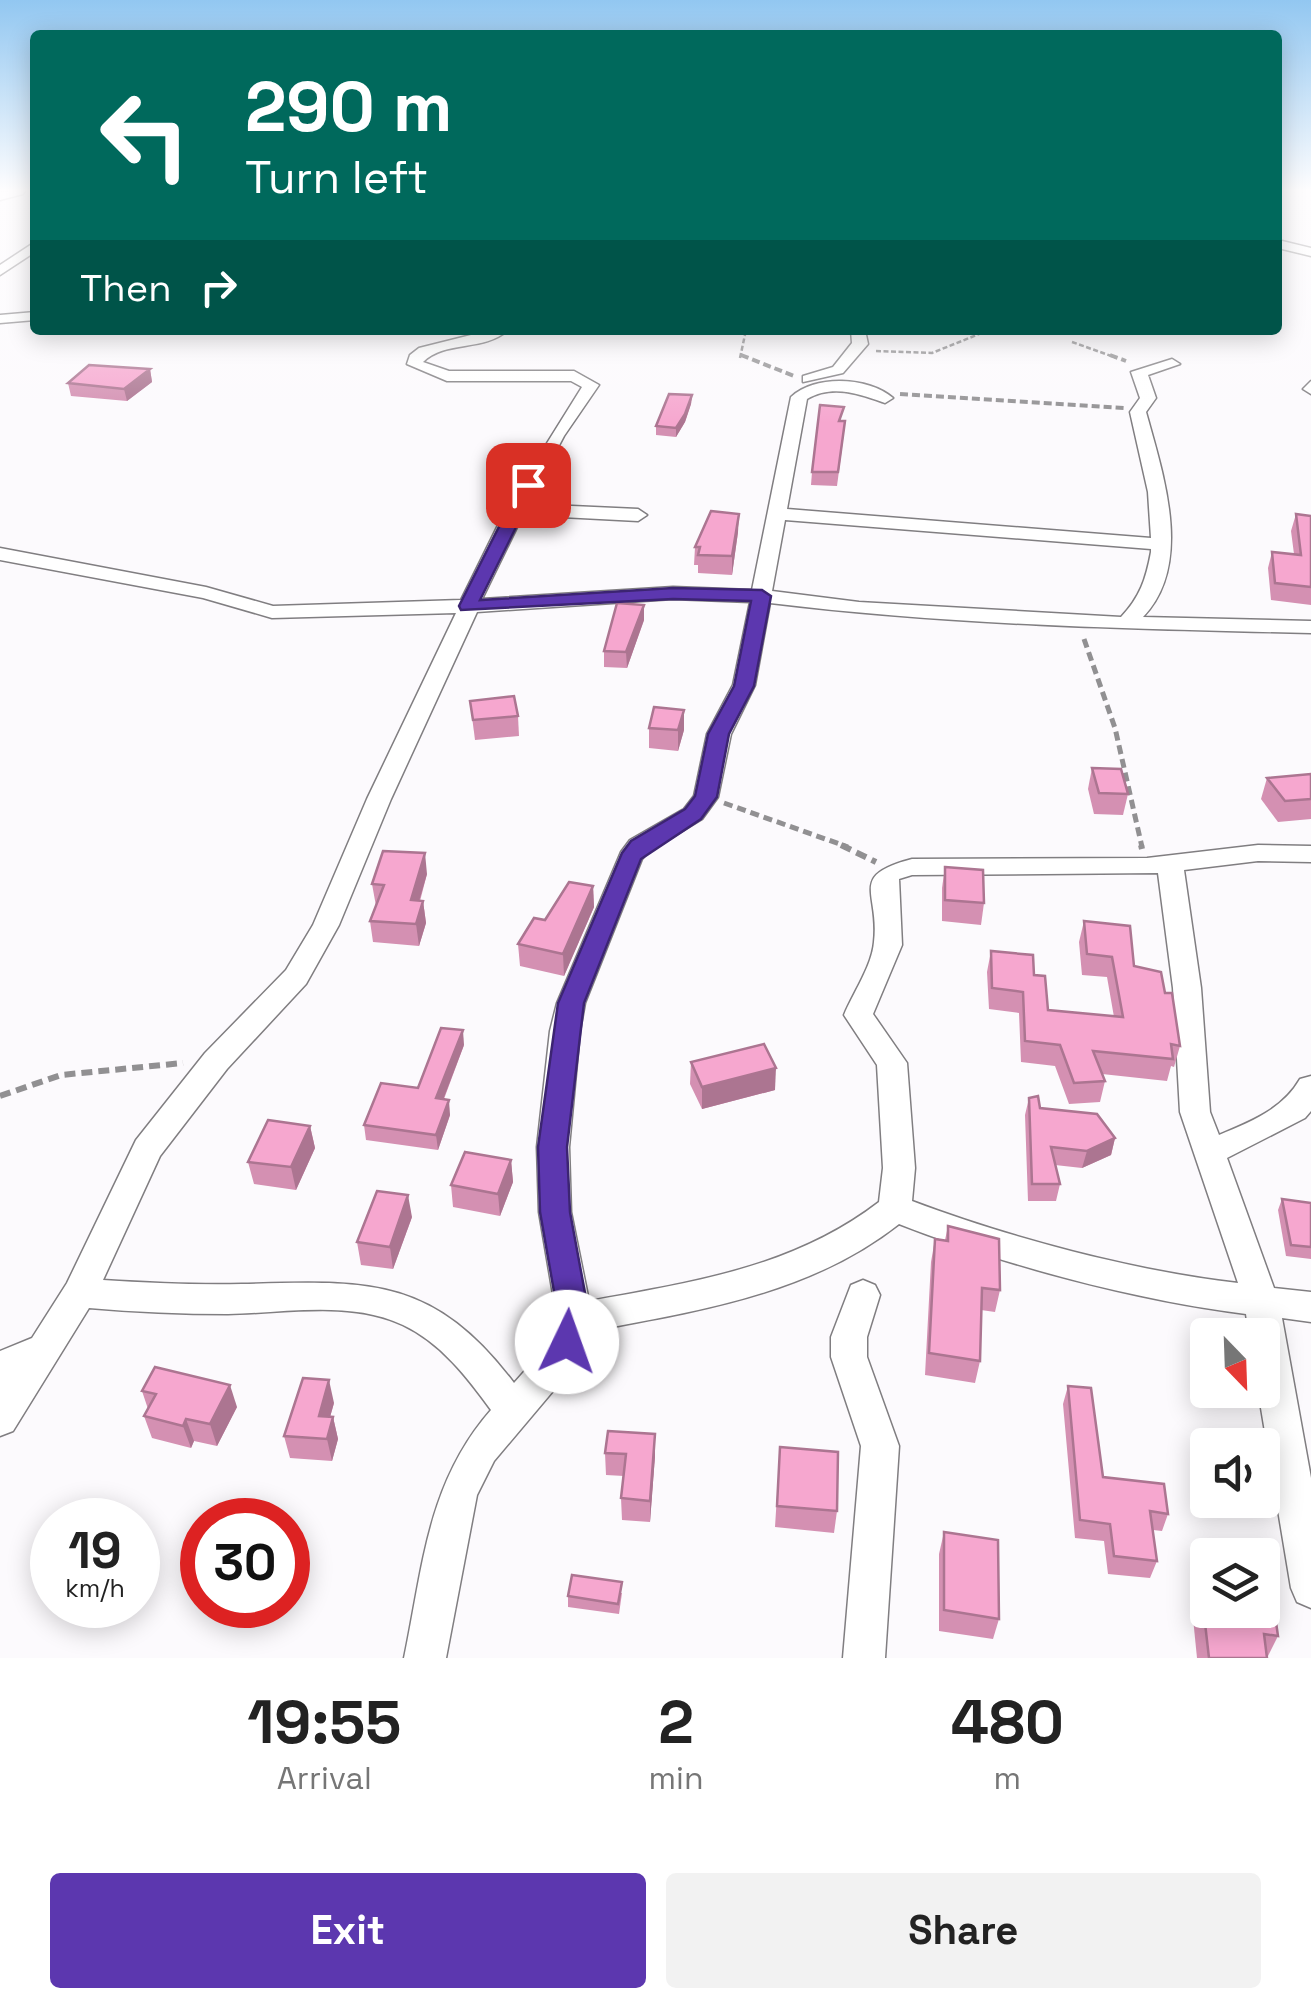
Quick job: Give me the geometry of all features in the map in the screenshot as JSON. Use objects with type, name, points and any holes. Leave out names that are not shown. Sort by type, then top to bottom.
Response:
[{"type":"street","points":[[0,319],[30,316]]},
{"type":"street","points":[[0,1419],[39,1351],[80,1293],[147,1149],[216,1061],[296,977],[326,924],[515,509],[590,382],[562,375],[446,376],[422,370],[414,362],[426,350],[491,335]]},
{"type":"street","points":[[424,1658],[458,1492],[481,1449],[551,1368],[574,1320],[555,1212],[553,1147],[571,1003],[630,858],[639,846],[693,814],[706,797],[719,734],[744,686],[799,396],[806,385],[838,370],[858,349],[858,335]]},
{"type":"street","points":[[1128,621],[1142,611],[1156,591],[1158,544],[1159,491],[1138,412],[1148,394],[1138,372],[1146,367],[1172,364]]},
{"type":"street","points":[[806,385],[879,395]]},
{"type":"street","points":[[515,509],[638,515]]},
{"type":"street","points":[[778,514],[1158,544]]},
{"type":"street","points":[[0,554],[206,592],[272,612],[673,594],[762,596],[859,608],[1078,622],[1311,628]]},
{"type":"street","points":[[574,1320],[744,1286],[798,1267],[866,1234],[895,1208],[899,1168],[892,1063],[858,1015],[888,945],[888,875],[912,866],[1158,865],[1258,853],[1311,854]]},
{"type":"street","points":[[1158,865],[1187,988],[1190,1086],[1262,1300],[1311,1588]]},
{"type":"street","points":[[1211,1152],[1282,1118],[1306,1098],[1311,1088]]},
{"type":"street","points":[[895,1208],[954,1231],[1180,1291],[1309,1304]]},
{"type":"street","points":[[80,1293],[163,1299],[347,1297],[378,1302],[414,1313],[443,1332],[482,1366],[512,1410]]},
{"type":"street","points":[[863,1295],[849,1337],[849,1357],[880,1446],[864,1658]]},
{"type":"street","points":[[0,1368],[39,1351]]},
{"type":"path","points":[[745,335],[740,358],[769,363],[778,373],[806,385]]},
{"type":"path","points":[[858,349],[932,353],[977,335]]},
{"type":"path","points":[[1072,342],[1146,367]]},
{"type":"path","points":[[879,395],[1142,408]]},
{"type":"path","points":[[1078,622],[1115,728],[1130,812],[1158,865]]},
{"type":"path","points":[[706,797],[859,851],[888,875]]},
{"type":"path","points":[[0,1096],[91,1070],[216,1061]]},
{"type":"building","points":[[89,365],[150,369],[124,389],[68,383]]},
{"type":"building","points":[[669,394],[692,395],[676,428],[656,426]]},
{"type":"building","points":[[820,405],[844,407],[839,421],[845,421],[838,472],[812,472]]},
{"type":"building","points":[[711,511],[739,514],[732,556],[698,555],[700,547],[695,547]]},
{"type":"building","points":[[1296,514],[1311,516],[1311,587],[1275,583],[1272,552],[1301,555]]},
{"type":"building","points":[[617,603],[644,605],[626,652],[604,651]]},
{"type":"building","points":[[514,696],[518,716],[473,720],[470,701]]},
{"type":"building","points":[[654,707],[684,710],[678,730],[649,728]]},
{"type":"building","points":[[1092,768],[1121,769],[1128,794],[1099,793]]},
{"type":"building","points":[[1311,774],[1311,799],[1285,801],[1267,778]]},
{"type":"building","points":[[383,851],[425,853],[411,900],[423,901],[416,924],[370,921],[384,885],[372,884]]},
{"type":"building","points":[[945,867],[983,870],[984,903],[945,900]]},
{"type":"building","points":[[569,882],[593,886],[563,954],[518,944],[534,918],[545,920]]},
{"type":"building","points":[[1084,921],[1130,926],[1134,966],[1161,972],[1165,993],[1172,993],[1180,1046],[1171,1044],[1173,1059],[1093,1051],[1105,1081],[1074,1083],[1060,1045],[1025,1041],[1023,992],[992,988],[991,951],[1033,955],[1034,975],[1045,976],[1048,1010],[1123,1017],[1112,957],[1087,954]]},
{"type":"building","points":[[441,1028],[463,1030],[436,1098],[449,1100],[436,1135],[364,1125],[381,1083],[418,1088]]},
{"type":"building","points":[[764,1044],[776,1068],[702,1087],[691,1062]]},
{"type":"building","points":[[1038,1096],[1040,1108],[1097,1114],[1115,1138],[1087,1151],[1051,1147],[1060,1184],[1032,1184],[1029,1098]]},
{"type":"building","points":[[268,1120],[310,1126],[291,1167],[248,1162]]},
{"type":"building","points":[[465,1152],[511,1160],[498,1194],[451,1185]]},
{"type":"building","points":[[377,1191],[408,1195],[390,1247],[357,1242]]},
{"type":"building","points":[[1282,1199],[1311,1203],[1311,1247],[1291,1245]]},
{"type":"building","points":[[948,1226],[999,1239],[1000,1290],[982,1288],[980,1361],[929,1353],[935,1239],[948,1241]]},
{"type":"building","points":[[155,1367],[230,1385],[210,1424],[186,1419],[183,1426],[144,1416],[156,1394],[142,1391]]},
{"type":"building","points":[[303,1378],[329,1380],[319,1416],[333,1417],[327,1439],[284,1436]]},
{"type":"building","points":[[1068,1386],[1091,1388],[1103,1477],[1164,1484],[1168,1514],[1150,1511],[1157,1561],[1114,1556],[1110,1524],[1080,1520]]},
{"type":"building","points":[[608,1431],[655,1434],[650,1501],[621,1498],[626,1454],[605,1453]]},
{"type":"building","points":[[780,1447],[838,1452],[837,1511],[777,1506]]},
{"type":"building","points":[[944,1532],[998,1540],[999,1619],[944,1610]]},
{"type":"building","points":[[572,1575],[622,1582],[618,1604],[568,1596]]},
{"type":"building","points":[[1206,1628],[1277,1628],[1278,1636],[1264,1634],[1267,1658],[1209,1658]]},
{"type":"route","points":[[528,485],[468,606],[516,600],[673,594],[762,596],[744,686],[719,734],[706,797],[693,814],[639,846],[630,858],[571,1003],[553,1147],[555,1212],[574,1320],[567,1342]]}]
